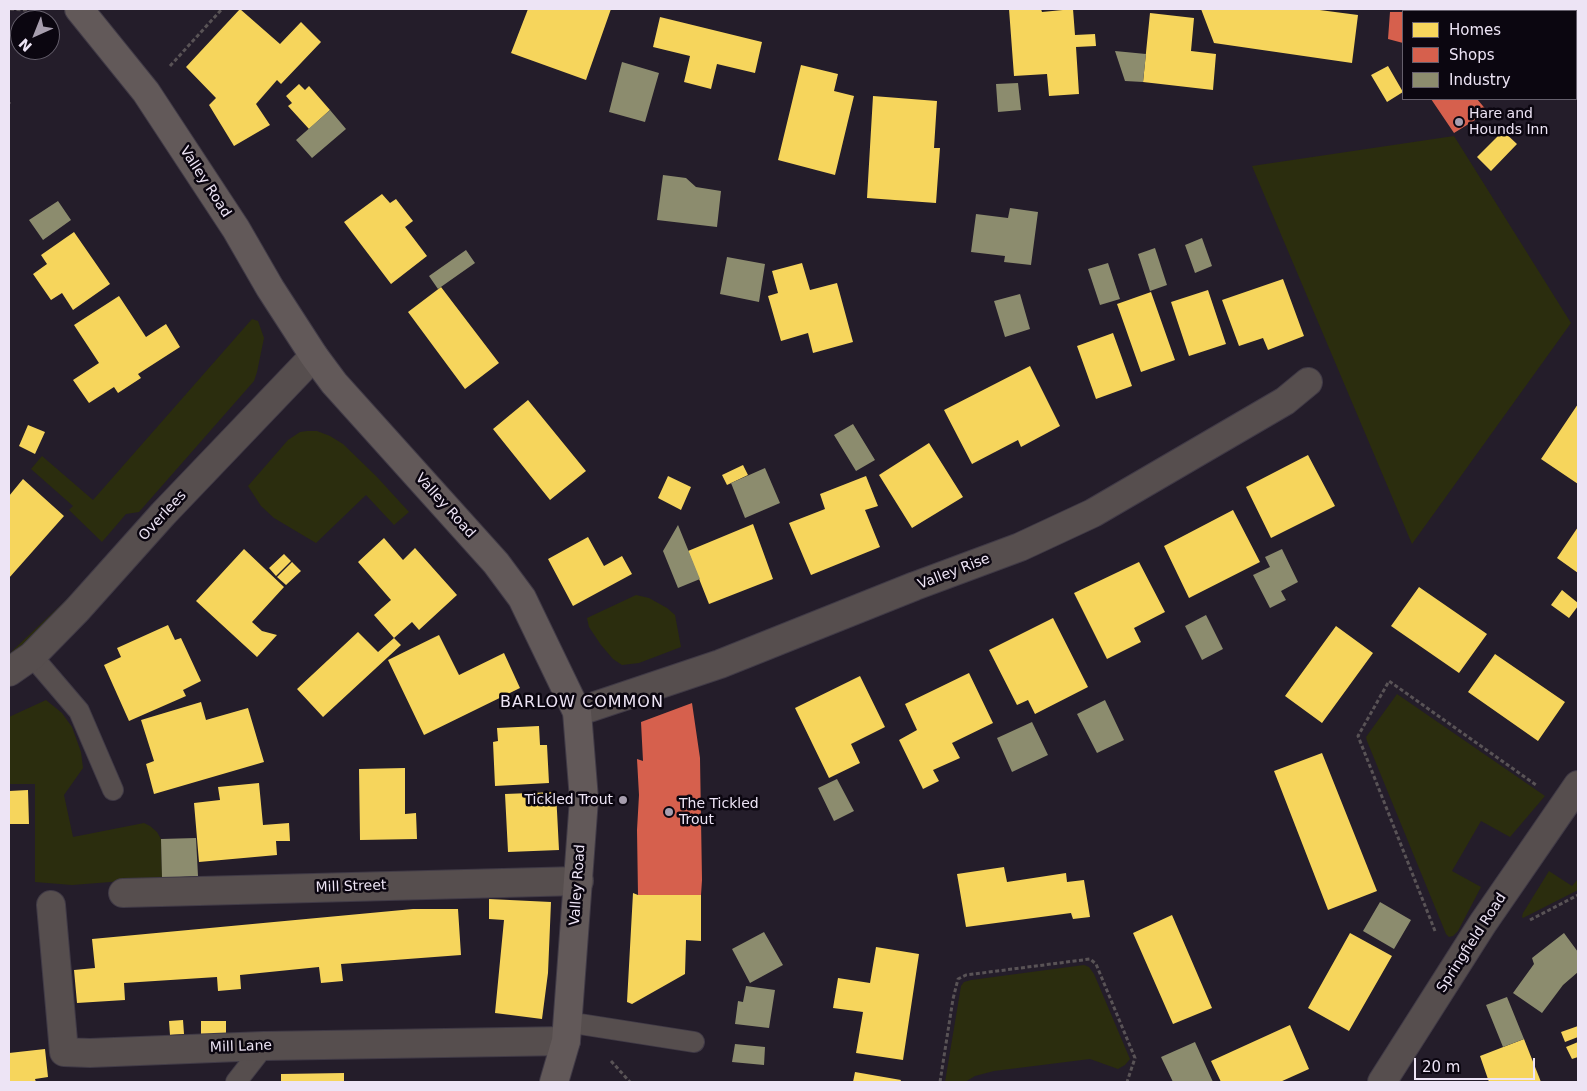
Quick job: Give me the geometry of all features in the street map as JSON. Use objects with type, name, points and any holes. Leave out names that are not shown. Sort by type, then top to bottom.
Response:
[{"type":"main road","name":"Valley Road","points":[[79,9],[146,92],[236,229],[270,288],[314,356],[334,383],[496,563],[522,598],[577,712],[584,799],[579,881],[566,1032],[554,1082]]},
{"type":"street","name":"Overlees","points":[[9,672],[32,656],[77,610],[163,514],[314,356]]},
{"type":"street","name":"Valley Rise","points":[[577,712],[720,664],[915,586],[1020,547],[1093,513],[1285,400],[1308,382]]},
{"type":"street","name":"Springfield Road","points":[[1382,1082],[1483,923],[1574,799]]},
{"type":"street","name":"Mill Street","points":[[123,893],[579,881]]},
{"type":"street","name":"Mill Lane","points":[[51,905],[64,1052],[90,1053],[566,1032]]},
{"type":"lane","points":[[32,656],[79,711],[113,790]]},
{"type":"lane","points":[[566,1032],[694,1042]]},
{"type":"lane","points":[[236,1082],[264,1046]]},
{"type":"path","points":[[10,9],[27,9]]},
{"type":"path","points":[[146,92],[222,9]]},
{"type":"path","points":[[1451,974],[1358,736],[1389,681],[1574,799]]},
{"type":"path","points":[[940,1082],[958,979],[966,975],[1090,959],[1096,964],[1135,1058],[1127,1082]]},
{"type":"green space","points":[[1454,136],[1571,323],[1412,544],[1252,166]]},
{"type":"green space","points":[[252,319],[258,321],[264,338],[254,381],[139,512],[126,514],[102,542],[69,510],[73,506],[31,469],[42,456],[93,500]]},
{"type":"green space","points":[[317,431],[343,444],[409,512],[394,525],[366,495],[316,543],[274,518],[261,506],[248,486],[288,440],[300,432]]},
{"type":"green space","points":[[134,527],[140,528],[9,660],[9,654],[66,600]]},
{"type":"green space","points":[[636,595],[649,598],[675,615],[681,647],[639,663],[622,665],[613,659],[601,645],[589,627],[587,618]]},
{"type":"green space","points":[[1397,694],[1545,796],[1510,837],[1481,821],[1452,871],[1481,887],[1458,931],[1449,937],[1446,934],[1366,737]]},
{"type":"green space","points":[[46,700],[62,713],[72,727],[81,752],[83,768],[64,795],[73,837],[144,823],[157,832],[161,839],[162,878],[72,885],[35,882],[35,784],[9,784],[9,717]]},
{"type":"green space","points":[[1549,871],[1572,886],[1578,879],[1578,890],[1523,918],[1523,913]]},
{"type":"green space","points":[[1084,965],[1089,967],[1094,974],[1130,1059],[1125,1065],[1118,1069],[1090,1059],[994,1071],[975,1076],[965,1082],[945,1082],[961,986],[964,982]]},
{"type":"building: Homes","points":[[240,9],[280,44],[301,22],[321,42],[281,84],[277,80],[256,104],[270,125],[234,146],[209,105],[216,98],[186,67]]},
{"type":"building: Homes","points":[[528,9],[611,9],[586,80],[511,53]]},
{"type":"building: Homes","points":[[1009,9],[1041,9],[1042,12],[1073,9],[1075,35],[1095,34],[1096,46],[1076,47],[1079,94],[1049,96],[1047,74],[1014,76]]},
{"type":"building: Homes","points":[[1201,9],[1312,9],[1358,15],[1352,63],[1214,43]]},
{"type":"building: Homes","points":[[1150,13],[1194,18],[1191,51],[1216,54],[1213,90],[1143,82]]},
{"type":"building: Homes","points":[[660,17],[762,42],[755,73],[717,64],[711,89],[684,82],[690,56],[653,47]]},
{"type":"building: Homes","points":[[801,65],[838,74],[834,91],[854,96],[835,175],[778,160]]},
{"type":"building: Homes","points":[[1388,66],[1402,93],[1387,102],[1371,75]]},
{"type":"building: Homes","points":[[299,84],[305,90],[309,86],[330,110],[309,129],[288,106],[292,103],[286,96]]},
{"type":"building: Homes","points":[[873,96],[937,101],[934,148],[940,148],[936,203],[867,198]]},
{"type":"building: Homes","points":[[1503,131],[1517,144],[1491,171],[1477,157]]},
{"type":"building: Homes","points":[[382,194],[390,203],[396,199],[413,221],[405,227],[427,256],[391,284],[344,222]]},
{"type":"building: Homes","points":[[74,232],[110,284],[73,310],[62,293],[51,300],[33,274],[47,264],[41,255]]},
{"type":"building: Homes","points":[[802,263],[810,290],[837,283],[853,342],[813,353],[808,333],[781,341],[768,296],[778,293],[772,271]]},
{"type":"building: Homes","points":[[1283,279],[1304,336],[1268,350],[1263,338],[1239,346],[1222,300]]},
{"type":"building: Homes","points":[[441,287],[499,363],[465,389],[408,312]]},
{"type":"building: Homes","points":[[1208,290],[1226,344],[1189,356],[1171,302]]},
{"type":"building: Homes","points":[[1151,292],[1175,360],[1141,372],[1117,304]]},
{"type":"building: Homes","points":[[119,296],[146,337],[166,324],[180,347],[138,374],[141,378],[118,393],[114,387],[89,403],[73,380],[99,363],[74,325]]},
{"type":"building: Homes","points":[[1113,333],[1132,386],[1096,399],[1077,346]]},
{"type":"building: Homes","points":[[1030,366],[1060,426],[1021,447],[1018,440],[972,464],[944,410]]},
{"type":"building: Homes","points":[[528,400],[586,471],[550,500],[493,429]]},
{"type":"building: Homes","points":[[1578,404],[1578,484],[1541,459]]},
{"type":"building: Homes","points":[[28,425],[45,432],[35,454],[19,446]]},
{"type":"building: Homes","points":[[929,443],[963,497],[912,528],[879,475]]},
{"type":"building: Homes","points":[[1308,455],[1335,506],[1271,538],[1246,487]]},
{"type":"building: Homes","points":[[743,465],[748,475],[727,485],[722,475]]},
{"type":"building: Homes","points":[[668,476],[691,487],[681,510],[658,498]]},
{"type":"building: Homes","points":[[866,476],[878,506],[865,510],[880,547],[811,575],[789,523],[825,509],[820,494]]},
{"type":"building: Homes","points":[[23,479],[64,516],[9,578],[9,496]]},
{"type":"building: Homes","points":[[1233,510],[1260,562],[1189,598],[1164,546]]},
{"type":"building: Homes","points":[[753,524],[773,579],[709,604],[688,551]]},
{"type":"building: Homes","points":[[1578,527],[1578,573],[1557,558]]},
{"type":"building: Homes","points":[[588,537],[604,566],[622,556],[632,574],[573,606],[548,559]]},
{"type":"building: Homes","points":[[384,538],[403,560],[415,548],[457,595],[419,630],[412,622],[394,638],[374,615],[391,600],[358,562]]},
{"type":"building: Homes","points":[[244,549],[284,587],[252,622],[262,631],[277,635],[257,657],[196,601]]},
{"type":"building: Homes","points":[[284,554],[291,561],[276,576],[269,568]]},
{"type":"building: Homes","points":[[292,562],[301,571],[286,585],[277,577]]},
{"type":"building: Homes","points":[[1139,562],[1165,612],[1134,628],[1141,642],[1107,659],[1074,593]]},
{"type":"building: Homes","points":[[1419,587],[1487,634],[1459,673],[1391,626]]},
{"type":"building: Homes","points":[[1562,590],[1578,603],[1578,606],[1569,618],[1551,605]]},
{"type":"building: Homes","points":[[1053,618],[1088,687],[1035,714],[1028,700],[1017,705],[989,650]]},
{"type":"building: Homes","points":[[168,625],[175,640],[181,638],[201,681],[183,690],[186,696],[129,721],[104,665],[121,657],[117,648]]},
{"type":"building: Homes","points":[[1336,626],[1373,653],[1322,723],[1285,696]]},
{"type":"building: Homes","points":[[358,632],[378,652],[394,638],[401,645],[323,717],[297,689]]},
{"type":"building: Homes","points":[[439,635],[459,675],[504,653],[520,688],[424,735],[388,660]]},
{"type":"building: Homes","points":[[1495,654],[1565,702],[1538,741],[1468,692]]},
{"type":"building: Homes","points":[[969,673],[993,723],[952,743],[960,758],[933,770],[939,781],[923,789],[899,740],[917,730],[905,704]]},
{"type":"building: Homes","points":[[860,676],[885,727],[851,744],[860,763],[829,778],[795,708]]},
{"type":"building: Homes","points":[[201,702],[206,720],[248,708],[264,762],[154,794],[146,764],[154,761],[141,720]]},
{"type":"building: Homes","points":[[539,726],[540,745],[547,745],[549,783],[495,786],[493,742],[498,741],[497,728]]},
{"type":"building: Homes","points":[[1322,753],[1377,891],[1328,910],[1274,771]]},
{"type":"building: Homes","points":[[405,768],[405,814],[416,813],[417,839],[360,840],[359,769]]},
{"type":"building: Homes","points":[[259,783],[263,825],[289,823],[290,841],[276,841],[277,855],[199,862],[194,803],[220,800],[218,787]]},
{"type":"building: Homes","points":[[28,790],[29,824],[9,824],[9,791]]},
{"type":"building: Homes","points":[[556,792],[559,850],[508,852],[505,794]]},
{"type":"building: Homes","points":[[1004,867],[1007,882],[1066,873],[1067,882],[1084,880],[1090,917],[1073,919],[1071,913],[966,927],[957,874]]},
{"type":"building: Homes","points":[[633,893],[638,895],[701,895],[701,941],[686,940],[685,974],[632,1004],[627,1002]]},
{"type":"building: Homes","points":[[489,899],[551,902],[548,973],[542,1019],[495,1013],[504,920],[489,919]]},
{"type":"building: Homes","points":[[413,909],[458,909],[461,955],[341,964],[343,981],[321,983],[319,967],[240,975],[241,989],[218,991],[217,977],[124,983],[125,1000],[77,1003],[74,970],[95,968],[92,939]]},
{"type":"building: Homes","points":[[1172,915],[1212,1008],[1173,1024],[1133,933]]},
{"type":"building: Homes","points":[[1350,933],[1392,956],[1349,1031],[1308,1008]]},
{"type":"building: Homes","points":[[876,947],[919,954],[903,1060],[856,1053],[863,1012],[833,1008],[838,978],[870,983]]},
{"type":"building: Homes","points":[[183,1020],[184,1034],[170,1035],[169,1021]]},
{"type":"building: Homes","points":[[201,1021],[226,1021],[226,1040],[201,1041]]},
{"type":"building: Homes","points":[[1290,1025],[1309,1069],[1280,1082],[1221,1082],[1211,1061]]},
{"type":"building: Homes","points":[[1578,1026],[1578,1037],[1565,1042],[1561,1032]]},
{"type":"building: Homes","points":[[1524,1039],[1541,1082],[1489,1082],[1480,1056]]},
{"type":"building: Homes","points":[[1578,1042],[1578,1057],[1572,1059],[1566,1047]]},
{"type":"building: Homes","points":[[45,1049],[48,1077],[35,1079],[36,1082],[9,1082],[9,1053]]},
{"type":"building: Homes","points":[[855,1072],[901,1080],[900,1082],[853,1082]]},
{"type":"building: Homes","points":[[344,1073],[344,1082],[281,1082],[281,1074]]},
{"type":"building: Shops","points":[[1390,12],[1402,12],[1402,43],[1388,39]]},
{"type":"building: Shops","name":"Hare and Hounds Inn","points":[[1432,100],[1478,100],[1488,112],[1454,133]]},
{"type":"building: Shops","name":"The Tickled Trout","points":[[692,703],[700,758],[701,895],[638,895],[637,830],[639,795],[637,759],[643,761],[641,722]]},
{"type":"building: Industry","points":[[1115,51],[1146,54],[1143,82],[1125,81]]},
{"type":"building: Industry","points":[[622,62],[659,73],[645,122],[609,112]]},
{"type":"building: Industry","points":[[1018,83],[1021,110],[998,112],[996,84]]},
{"type":"building: Industry","points":[[330,110],[346,129],[312,158],[296,140]]},
{"type":"building: Industry","points":[[663,175],[686,178],[696,187],[721,191],[717,227],[657,220]]},
{"type":"building: Industry","points":[[58,201],[71,220],[43,240],[29,220]]},
{"type":"building: Industry","points":[[1010,208],[1038,212],[1031,265],[1004,262],[1005,256],[971,252],[976,214],[1008,218]]},
{"type":"building: Industry","points":[[1202,238],[1212,266],[1195,273],[1185,245]]},
{"type":"building: Industry","points":[[1155,248],[1167,285],[1150,291],[1138,254]]},
{"type":"building: Industry","points":[[466,250],[475,263],[438,289],[429,276]]},
{"type":"building: Industry","points":[[727,257],[765,264],[759,302],[720,294]]},
{"type":"building: Industry","points":[[1108,263],[1120,299],[1100,305],[1088,269]]},
{"type":"building: Industry","points":[[1020,294],[1030,329],[1005,337],[994,301]]},
{"type":"building: Industry","points":[[853,424],[875,460],[856,471],[834,435]]},
{"type":"building: Industry","points":[[765,468],[780,503],[745,518],[731,483]]},
{"type":"building: Industry","points":[[678,525],[700,579],[678,588],[663,551]]},
{"type":"building: Industry","points":[[1282,549],[1298,582],[1281,591],[1286,600],[1270,608],[1253,575],[1270,567],[1265,557]]},
{"type":"building: Industry","points":[[1206,615],[1223,649],[1202,660],[1185,626]]},
{"type":"building: Industry","points":[[1105,700],[1124,740],[1097,753],[1077,714]]},
{"type":"building: Industry","points":[[1032,722],[1048,755],[1012,772],[997,738]]},
{"type":"building: Industry","points":[[837,779],[854,811],[834,821],[818,788]]},
{"type":"building: Industry","points":[[196,838],[198,876],[162,878],[161,839]]},
{"type":"building: Industry","points":[[1380,902],[1411,920],[1394,949],[1363,931]]},
{"type":"building: Industry","points":[[764,932],[783,965],[750,983],[732,949]]},
{"type":"building: Industry","points":[[1564,933],[1578,952],[1578,972],[1563,985],[1542,1013],[1513,993],[1534,964],[1532,958]]},
{"type":"building: Industry","points":[[746,986],[775,990],[769,1028],[735,1024],[738,1001],[743,1002]]},
{"type":"building: Industry","points":[[1507,997],[1524,1039],[1503,1047],[1486,1005]]},
{"type":"building: Industry","points":[[1195,1042],[1213,1082],[1173,1082],[1161,1057]]},
{"type":"building: Industry","points":[[735,1044],[765,1047],[764,1065],[732,1062]]},
{"type":"place","name":"Hare and Hounds Inn","points":[[1459,122]]},
{"type":"place","name":"Tickled Trout","points":[[623,800]]},
{"type":"place","name":"The Tickled Trout","points":[[669,812]]},
{"type":"district","name":"BARLOW COMMON","points":[[582,703]]}]
